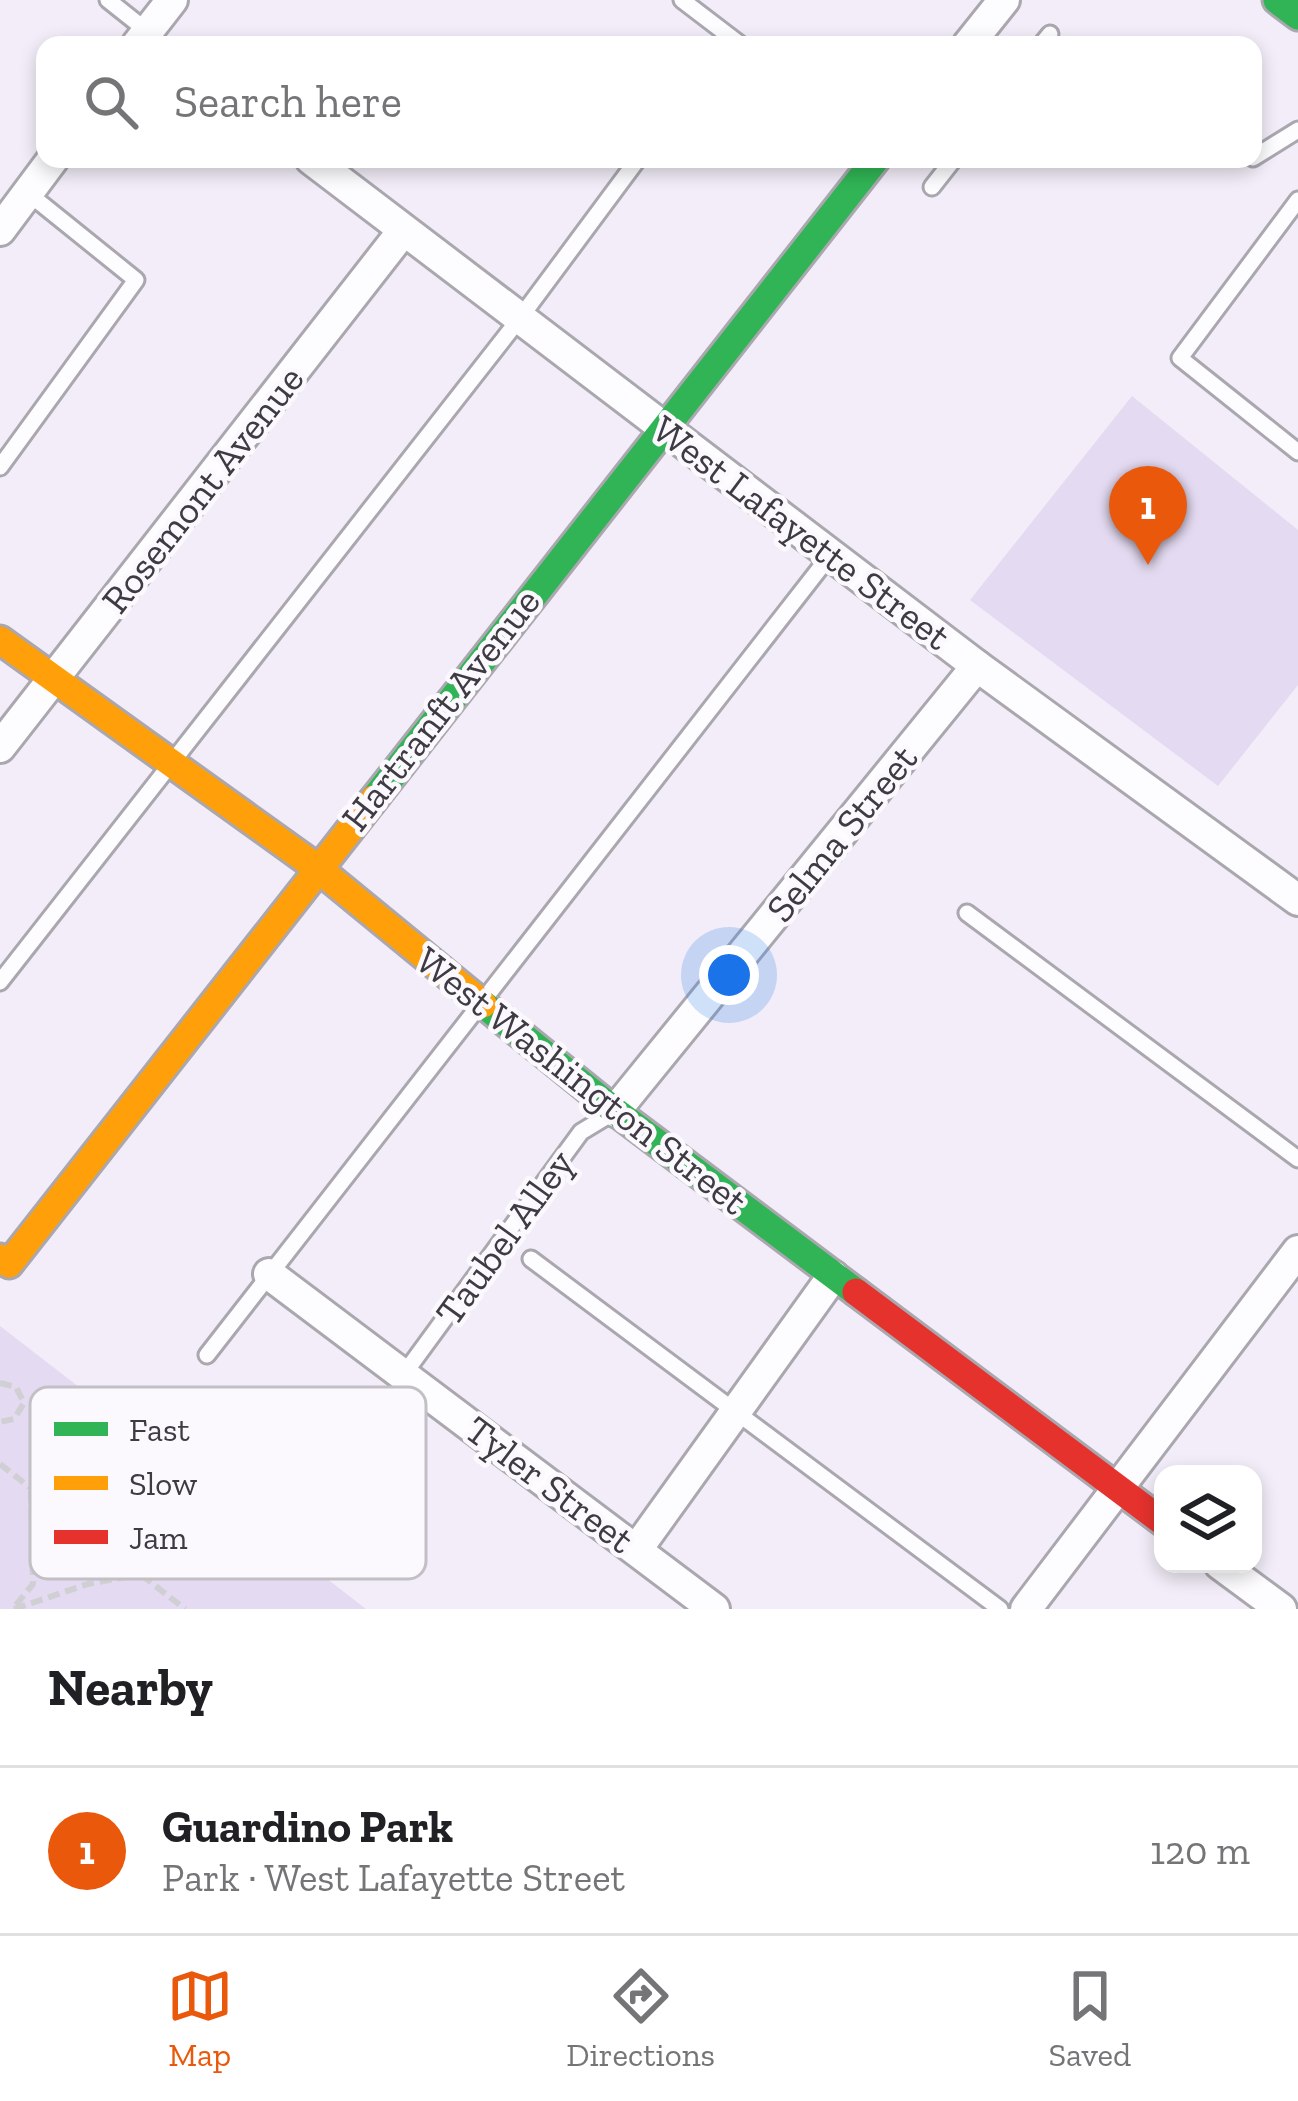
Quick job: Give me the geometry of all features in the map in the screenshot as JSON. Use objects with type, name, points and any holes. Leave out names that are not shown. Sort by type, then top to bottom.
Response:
[{"type":"street","points":[[152,36],[172,0]]},
{"type":"street","points":[[975,36],[1004,0]]},
{"type":"street","points":[[1277,0],[1298,16]]},
{"type":"street","points":[[0,230],[46,168]]},
{"type":"street","name":"West Lafayette Street","points":[[322,168],[976,666],[1298,900]]},
{"type":"street","name":"Hartranft Avenue","points":[[3,1266],[869,168]]},
{"type":"street","name":"Rosemont Avenue","points":[[0,747],[403,231]]},
{"type":"street","name":"West Washington Street","points":[[0,640],[51,682],[316,867],[615,1111],[1154,1515]]},
{"type":"street","name":"Selma Street","points":[[615,1111],[976,666]]},
{"type":"street","points":[[1026,1609],[1298,1251]]},
{"type":"street","name":"Tyler Street","points":[[269,1274],[421,1387]]},
{"type":"street","points":[[637,1549],[833,1276]]},
{"type":"street","name":"Tyler Street","points":[[426,1391],[714,1609]]},
{"type":"street","points":[[1232,1573],[1281,1609]]},
{"type":"lane","points":[[109,0],[146,36]]},
{"type":"lane","points":[[682,0],[729,36]]},
{"type":"lane","points":[[1262,152],[1298,130]]},
{"type":"lane","points":[[0,982],[520,319],[631,168]]},
{"type":"lane","points":[[932,187],[947,168]]},
{"type":"lane","points":[[0,467],[136,280],[28,193]]},
{"type":"lane","points":[[1298,200],[1180,358],[1298,452]]},
{"type":"lane","points":[[207,1354],[831,554]]},
{"type":"lane","points":[[967,913],[1298,1159]]},
{"type":"lane","name":"Taubel Alley","points":[[404,1374],[581,1132],[615,1111]]},
{"type":"lane","points":[[531,1259],[1000,1609]]},
{"type":"path","points":[[0,1383],[16,1387],[24,1403],[14,1419],[0,1422]]},
{"type":"path","points":[[0,1464],[30,1488]]},
{"type":"path","points":[[14,1609],[33,1579]]},
{"type":"path","points":[[14,1609],[69,1589],[118,1579]]},
{"type":"path","points":[[148,1579],[185,1609]]},
{"type":"shaded area","points":[[1132,396],[1298,530],[1298,685],[1218,786],[970,600]]},
{"type":"shaded area","points":[[0,1326],[79,1387],[30,1387],[30,1579],[327,1579],[366,1609],[0,1609]]},
{"type":"traffic: fast","points":[[1277,0],[1298,16]]},
{"type":"traffic: fast","points":[[374,799],[869,168]]},
{"type":"traffic: fast","points":[[483,1004],[615,1111],[856,1292]]},
{"type":"traffic: slow","points":[[0,640],[316,867],[483,1004]]},
{"type":"traffic: slow","points":[[0,1258],[9,1264],[374,799]]},
{"type":"traffic: jam","points":[[856,1292],[1154,1515]]},
{"type":"place","name":"Guardino Park","points":[[1148,565]]}]
